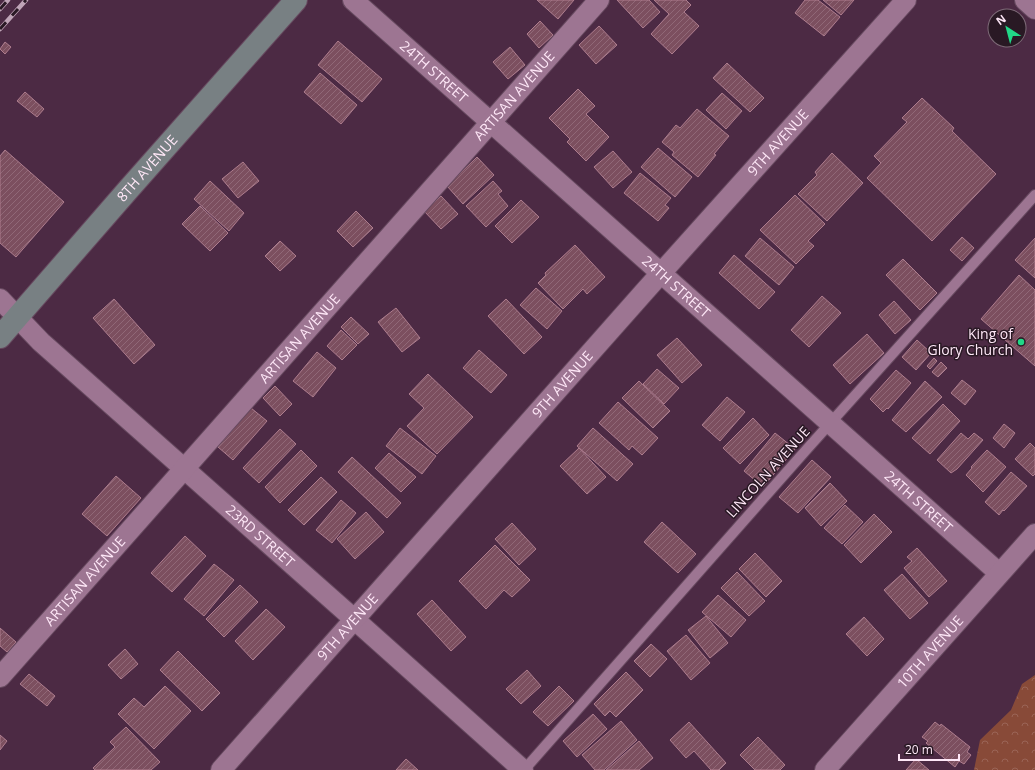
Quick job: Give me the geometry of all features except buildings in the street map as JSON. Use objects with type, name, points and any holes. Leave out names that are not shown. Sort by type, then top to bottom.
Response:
[{"type":"main road","name":"8TH AVENUE","points":[[0,336],[127,190],[296,0]]},
{"type":"street","name":"24TH STREET","points":[[353,0],[999,573]]},
{"type":"street","name":"ARTISAN AVENUE","points":[[0,677],[599,0]]},
{"type":"street","name":"9TH AVENUE","points":[[221,770],[354,618],[906,0]]},
{"type":"street","points":[[1025,0],[1035,9]]},
{"type":"street","name":"23RD STREET","points":[[0,299],[18,316],[40,341],[354,618],[523,770]]},
{"type":"street","name":"10TH AVENUE","points":[[825,770],[1035,534]]},
{"type":"lane","name":"LINCOLN AVENUE","points":[[523,770],[1035,195]]},
{"type":"green space","points":[[1035,675],[1035,770],[974,770],[980,740],[1011,710],[1022,684]]},
{"type":"railway","points":[[0,9],[8,0]]},
{"type":"railway","points":[[0,29],[26,0]]},
{"type":"place","name":"King of Glory Church","points":[[1021,342]]}]
